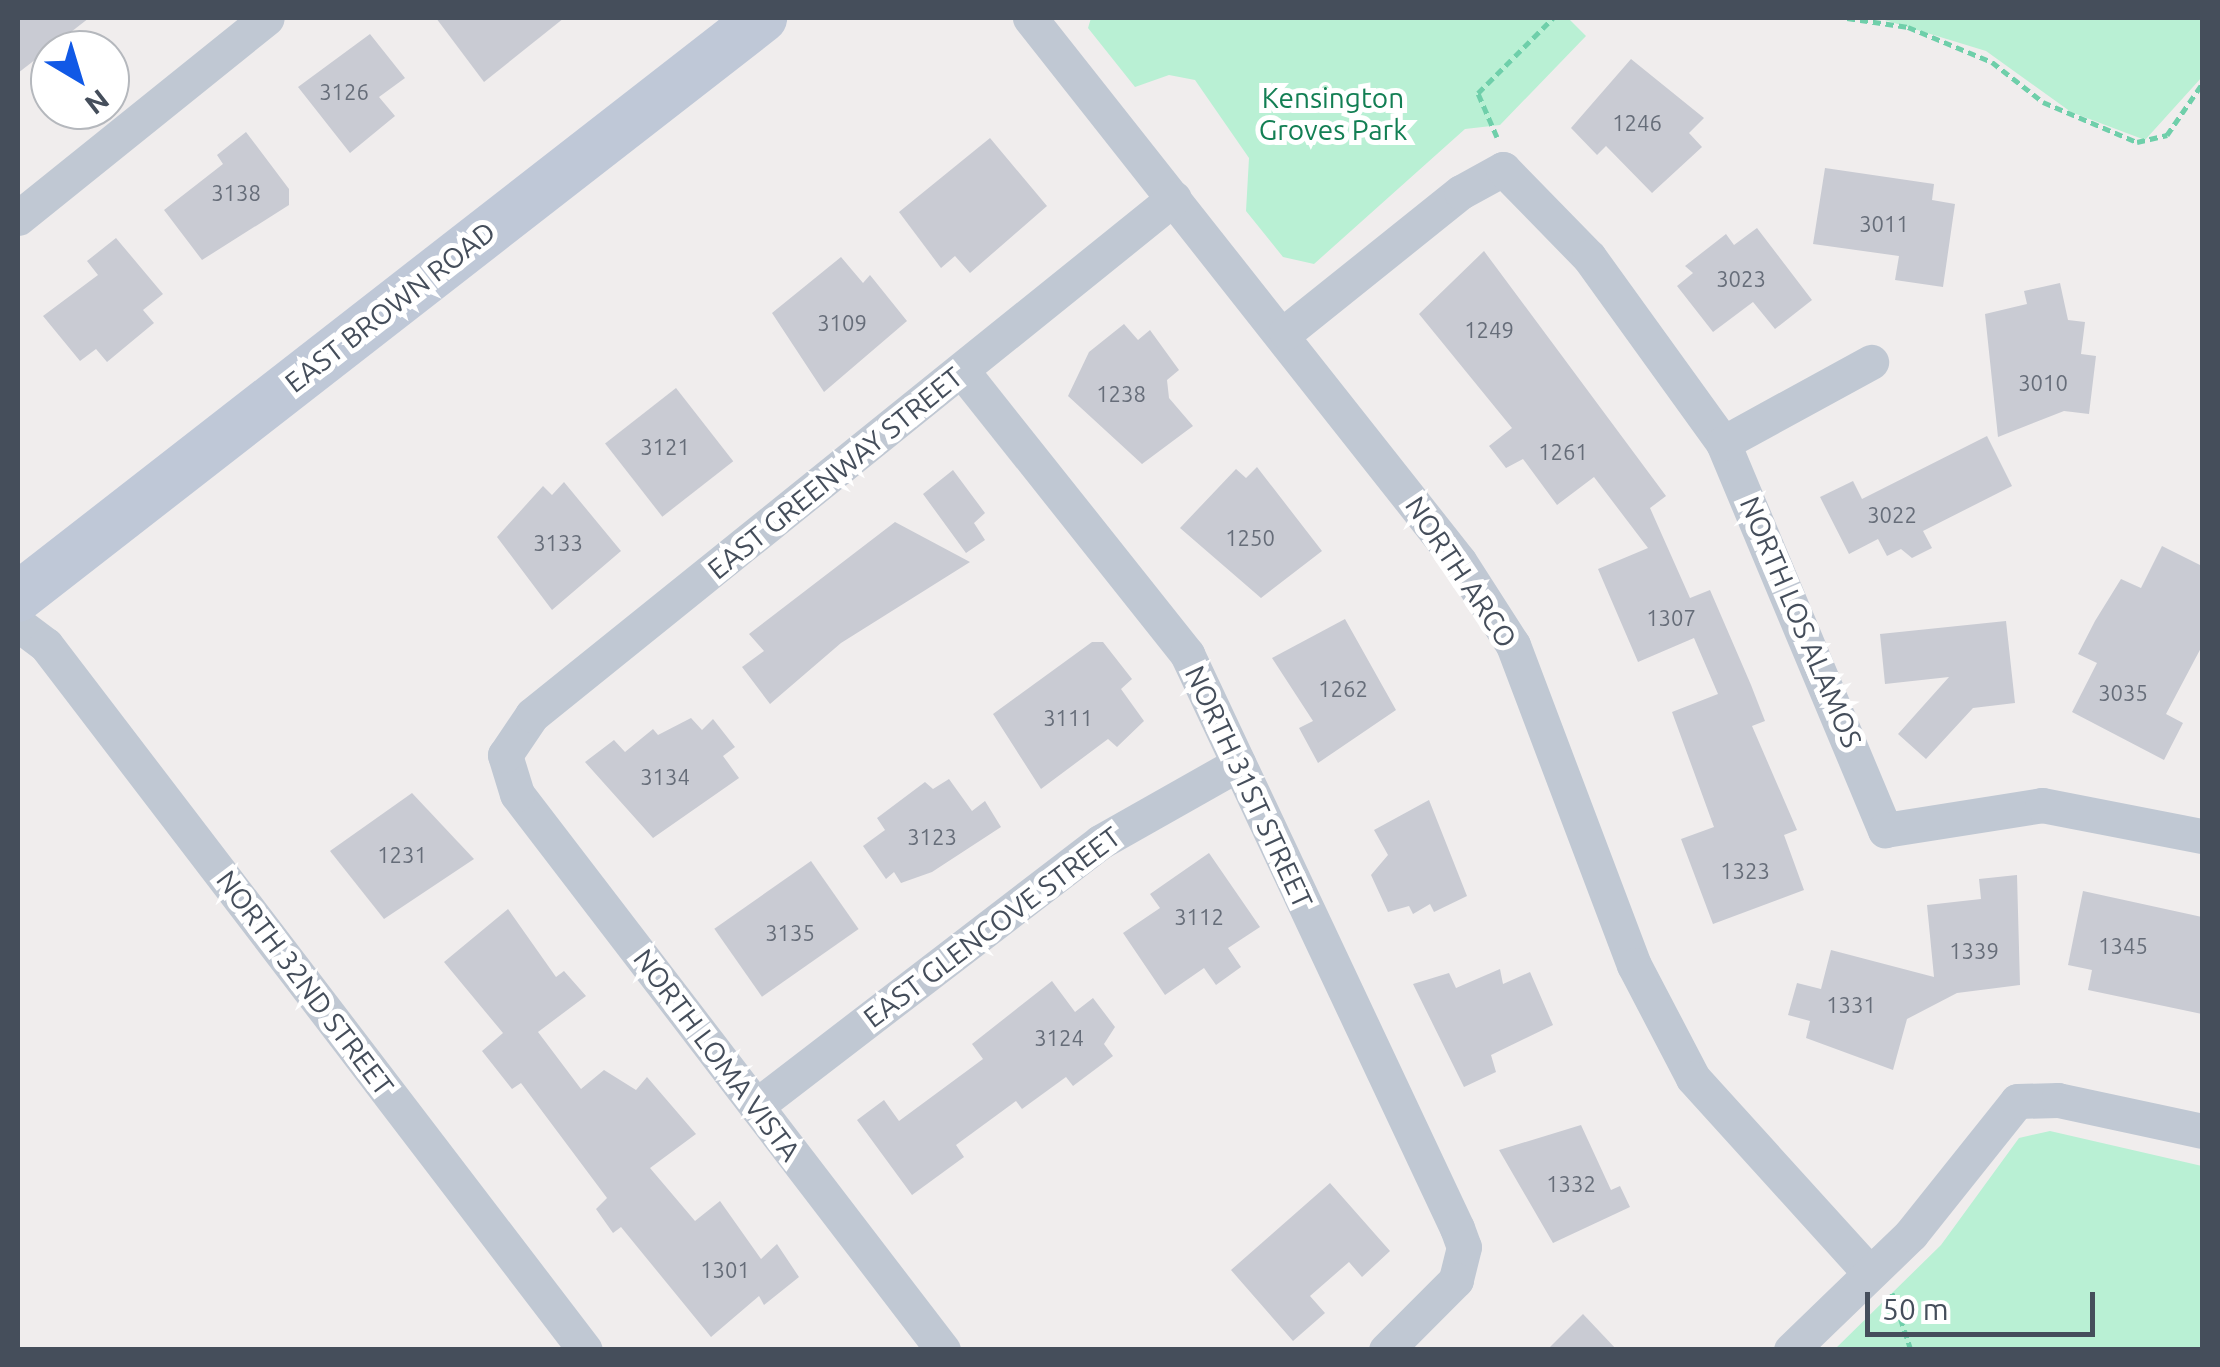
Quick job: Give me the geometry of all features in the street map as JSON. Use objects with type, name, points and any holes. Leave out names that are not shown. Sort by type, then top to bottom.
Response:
[{"type":"main road","name":"EAST BROWN ROAD","points":[[18,597],[762,18]]},
{"type":"street","points":[[18,218],[267,18]]},
{"type":"street","name":"NORTH ARCO","points":[[1030,18],[1286,332],[1513,645],[1634,965],[1693,1078],[1880,1282]]},
{"type":"street","points":[[1286,332],[1461,192],[1504,169]]},
{"type":"street","name":"NORTH LOS ALAMOS","points":[[1504,169],[1589,257],[1724,443],[1885,830],[2042,805],[2202,836]]},
{"type":"street","name":"EAST GREENWAY STREET","points":[[505,755],[532,716],[1174,198]]},
{"type":"street","points":[[1724,443],[1871,362]]},
{"type":"street","name":"NORTH 31ST STREET","points":[[962,372],[1187,654],[1464,1247],[1456,1280],[1386,1350]]},
{"type":"street","name":"NORTH 32ND STREET","points":[[18,624],[46,645],[585,1350]]},
{"type":"street","name":"NORTH LOMA VISTA","points":[[505,755],[517,794],[943,1350]]},
{"type":"street","name":"EAST GLENCOVE STREET","points":[[756,1106],[1100,842],[1238,764]]},
{"type":"street","points":[[1791,1350],[1880,1282],[2017,1101],[2058,1100],[2202,1131]]},
{"type":"path","points":[[1504,169],[1478,93],[1553,18]]},
{"type":"path","points":[[1847,18],[1908,27],[1992,62],[2043,102],[2137,142],[2167,134],[2202,84]]},
{"type":"path","points":[[1880,1282],[1911,1349]]},
{"type":"green space","name":"Kensington Groves Park","points":[[1091,18],[1568,18],[1586,36],[1500,125],[1465,129],[1314,264],[1283,257],[1246,211],[1249,158],[1195,80],[1169,75],[1135,87],[1088,28]]},
{"type":"green space","points":[[1878,18],[2202,18],[2202,77],[2145,140],[2071,112],[1986,51]]},
{"type":"green space","points":[[2050,1131],[2202,1166],[2202,1349],[1835,1349],[1941,1245],[2019,1138]]},
{"type":"building","points":[[18,18],[89,18],[74,30],[30,30],[30,64],[18,73]]},
{"type":"building","points":[[436,18],[564,18],[484,82]]},
{"type":"building","points":[[370,34],[405,78],[379,97],[395,116],[350,153],[298,87]]},
{"type":"building","points":[[1631,59],[1704,118],[1689,133],[1702,147],[1652,193],[1606,146],[1597,155],[1571,128]]},
{"type":"building","points":[[246,132],[289,189],[289,205],[202,260],[164,210],[223,164],[217,155]]},
{"type":"building","points":[[990,138],[1047,206],[970,273],[955,256],[941,268],[899,212]]},
{"type":"building","points":[[1825,168],[1934,184],[1932,200],[1955,204],[1943,287],[1895,280],[1899,256],[1813,244]]},
{"type":"building","points":[[1757,228],[1812,300],[1775,329],[1753,302],[1713,332],[1677,286],[1693,273],[1685,266],[1726,234],[1734,245]]},
{"type":"building","points":[[116,238],[163,294],[143,310],[154,323],[107,362],[96,349],[80,361],[43,316],[98,275],[87,261]]},
{"type":"building","points":[[1484,251],[1666,496],[1650,508],[1690,598],[1710,590],[1751,685],[1765,721],[1752,726],[1797,830],[1784,835],[1804,890],[1713,924],[1681,839],[1714,827],[1672,712],[1718,694],[1694,638],[1638,662],[1598,569],[1648,548],[1594,477],[1557,505],[1523,459],[1506,468],[1489,446],[1512,428],[1419,314]]},
{"type":"building","points":[[841,257],[863,283],[870,275],[907,321],[824,392],[772,313]]},
{"type":"building","points":[[2060,283],[2068,320],[2085,322],[2081,354],[2096,356],[2089,414],[2064,411],[1998,437],[1985,314],[2027,304],[2024,291]]},
{"type":"building","points":[[1124,324],[1138,340],[1150,330],[1179,370],[1167,380],[1169,398],[1193,426],[1142,464],[1068,396],[1089,352]]},
{"type":"building","points":[[676,388],[733,461],[662,517],[605,443]]},
{"type":"building","points":[[1987,436],[2012,486],[1923,531],[1932,548],[1912,558],[1901,549],[1887,556],[1878,539],[1849,554],[1820,497],[1853,481],[1862,499]]},
{"type":"building","points":[[1257,467],[1322,551],[1261,598],[1180,528],[1236,469],[1246,478]]},
{"type":"building","points":[[953,470],[985,513],[974,523],[985,540],[966,553],[923,494]]},
{"type":"building","points":[[564,482],[621,551],[552,610],[497,537],[543,486],[552,495]]},
{"type":"building","points":[[895,522],[970,562],[841,643],[770,704],[742,667],[764,651],[749,634]]},
{"type":"building","points":[[2162,546],[2202,566],[2202,646],[2166,714],[2183,723],[2164,760],[2072,712],[2097,663],[2078,654],[2095,621],[2121,579],[2141,588]]},
{"type":"building","points":[[1345,619],[1396,710],[1318,763],[1299,728],[1313,721],[1272,658]]},
{"type":"building","points":[[2006,621],[2015,703],[1973,708],[1926,759],[1898,734],[1949,677],[1885,684],[1880,634]]},
{"type":"building","points":[[1092,642],[1103,642],[1132,679],[1121,689],[1144,721],[1117,747],[1108,739],[1041,789],[993,714]]},
{"type":"building","points":[[691,718],[702,730],[713,719],[735,747],[723,756],[739,778],[653,838],[585,762],[614,740],[625,752],[653,729],[658,735]]},
{"type":"building","points":[[949,779],[972,811],[985,801],[1001,827],[932,872],[901,883],[894,872],[886,879],[863,846],[885,830],[877,818],[925,782],[933,789]]},
{"type":"building","points":[[412,793],[474,859],[384,919],[330,851]]},
{"type":"building","points":[[1429,800],[1467,896],[1434,912],[1430,904],[1413,914],[1409,906],[1388,912],[1371,875],[1388,855],[1374,830]]},
{"type":"building","points":[[1209,853],[1260,927],[1228,948],[1241,967],[1216,985],[1204,968],[1165,995],[1123,933],[1160,908],[1150,894]]},
{"type":"building","points":[[811,861],[859,929],[762,997],[714,929]]},
{"type":"building","points":[[2017,875],[2020,985],[1957,993],[1907,1019],[1893,1070],[1806,1038],[1810,1021],[1788,1015],[1797,983],[1821,989],[1831,950],[1934,977],[1927,905],[1981,899],[1979,879]]},
{"type":"building","points":[[2083,891],[2202,917],[2202,1014],[2088,990],[2092,970],[2068,965]]},
{"type":"building","points":[[508,909],[556,977],[564,971],[586,996],[538,1032],[581,1089],[604,1070],[636,1090],[647,1077],[696,1134],[650,1168],[695,1221],[720,1201],[761,1259],[777,1244],[799,1277],[764,1305],[759,1296],[711,1337],[621,1227],[613,1233],[596,1209],[607,1198],[521,1083],[512,1089],[482,1051],[503,1033],[444,962]]},
{"type":"building","points":[[1500,969],[1503,984],[1530,972],[1553,1025],[1491,1055],[1496,1072],[1464,1087],[1413,984],[1449,973],[1456,988]]},
{"type":"building","points":[[1052,981],[1075,1012],[1093,998],[1115,1027],[1104,1044],[1113,1056],[1073,1086],[1066,1077],[1022,1109],[1016,1101],[956,1145],[964,1157],[912,1195],[857,1120],[884,1100],[899,1121],[983,1059],[972,1044]]},
{"type":"building","points":[[1581,1125],[1611,1190],[1620,1186],[1630,1207],[1553,1243],[1499,1150]]},
{"type":"building","points":[[1330,1183],[1390,1251],[1362,1277],[1349,1262],[1310,1296],[1325,1313],[1293,1341],[1231,1270]]},
{"type":"building","points":[[1583,1314],[1617,1350],[1547,1350]]}]
